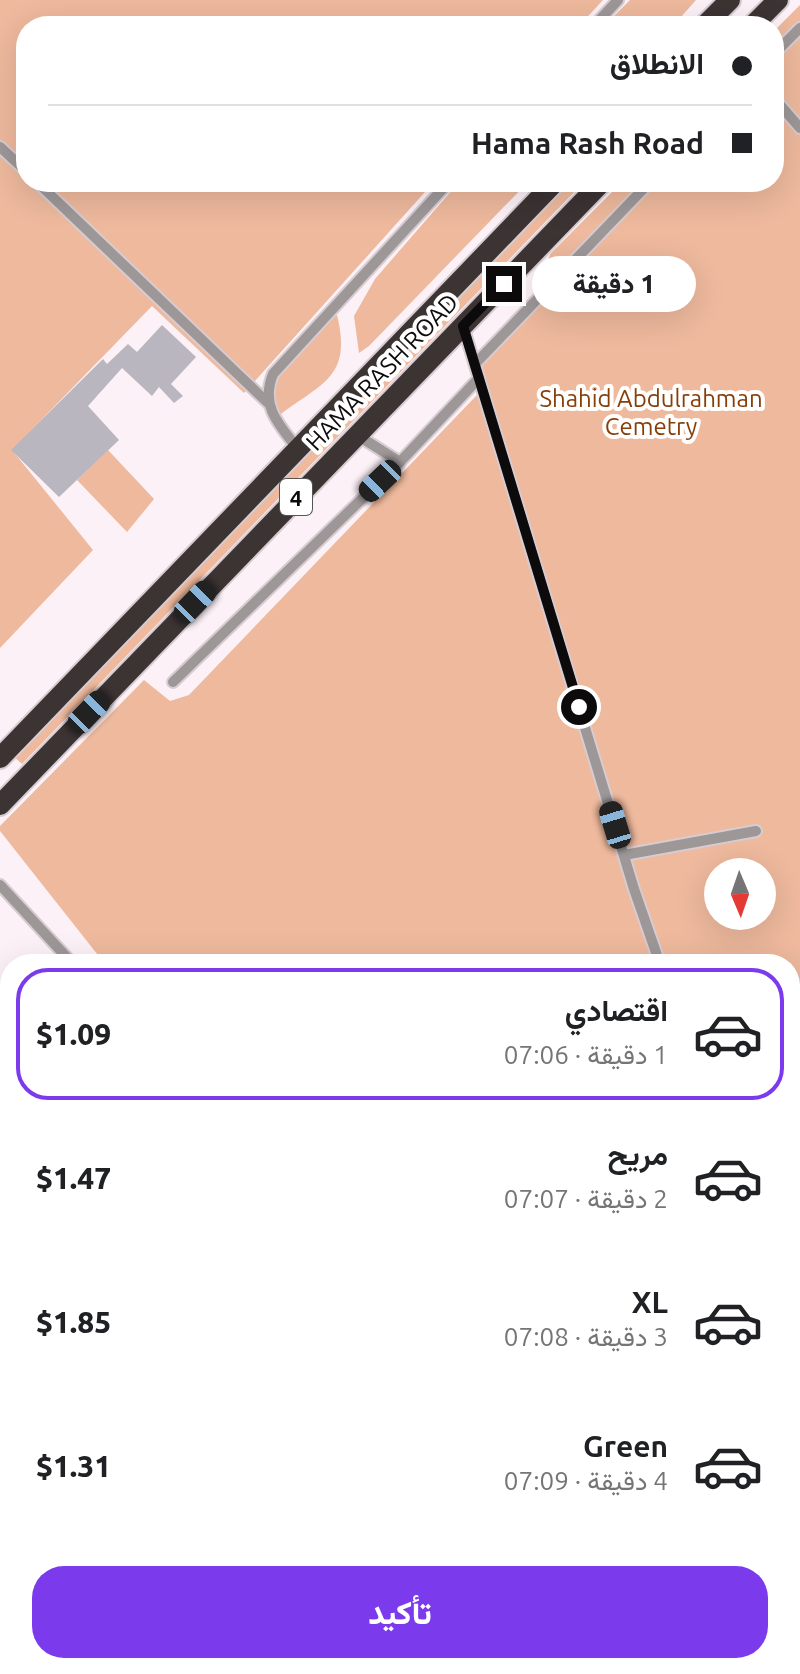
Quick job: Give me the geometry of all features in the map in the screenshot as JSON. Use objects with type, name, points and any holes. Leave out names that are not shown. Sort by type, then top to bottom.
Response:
[{"type":"highway","points":[[716,16],[730,0]]},
{"type":"highway","points":[[762,16],[778,0]]},
{"type":"highway","name":"HAMA RASH ROAD","points":[[0,758],[545,192]]},
{"type":"highway","name":"HAMA RASH ROAD","points":[[0,805],[592,192]]},
{"type":"street","points":[[603,16],[618,0]]},
{"type":"street","points":[[784,44],[800,28]]},
{"type":"street","points":[[784,110],[800,128]]},
{"type":"street","points":[[0,147],[16,162]]},
{"type":"street","points":[[47,192],[268,403],[276,422],[299,450]]},
{"type":"street","points":[[268,403],[269,383],[279,366],[440,192]]},
{"type":"street","points":[[475,364],[640,192]]},
{"type":"street","points":[[463,326],[657,954]]},
{"type":"street","points":[[173,682],[400,462],[479,378]]},
{"type":"street","points":[[357,435],[400,462]]},
{"type":"street","points":[[624,855],[756,831]]},
{"type":"street","points":[[0,885],[64,954]]},
{"type":"green space","points":[[0,0],[603,0],[588,16],[16,16],[16,192],[425,192],[244,393],[152,306],[12,450],[93,550],[0,648]]},
{"type":"green space","points":[[630,0],[696,0],[682,16],[614,16]]},
{"type":"green space","name":"Shahid Abdulrahman Cemetry","points":[[800,5],[800,954],[97,954],[0,831],[0,826],[144,680],[170,701],[189,695],[477,395],[489,390],[481,363],[536,308],[550,254],[612,192],[784,192],[784,21]]},
{"type":"green space","points":[[450,192],[518,192],[359,353],[354,316],[375,279]]},
{"type":"green space","points":[[557,192],[574,192],[22,764],[13,756]]},
{"type":"green space","points":[[337,315],[341,352],[337,365],[322,385],[281,414],[275,400],[275,386],[280,372],[313,333]]},
{"type":"green space","points":[[108,450],[154,499],[127,532],[77,480]]},
{"type":"building","points":[[162,325],[196,357],[171,384],[183,396],[174,403],[159,387],[152,396],[122,368],[88,406],[119,440],[59,497],[11,450],[103,359],[107,364],[128,344],[137,352]]},
{"type":"route","points":[[504,284],[463,326],[579,707]]}]
